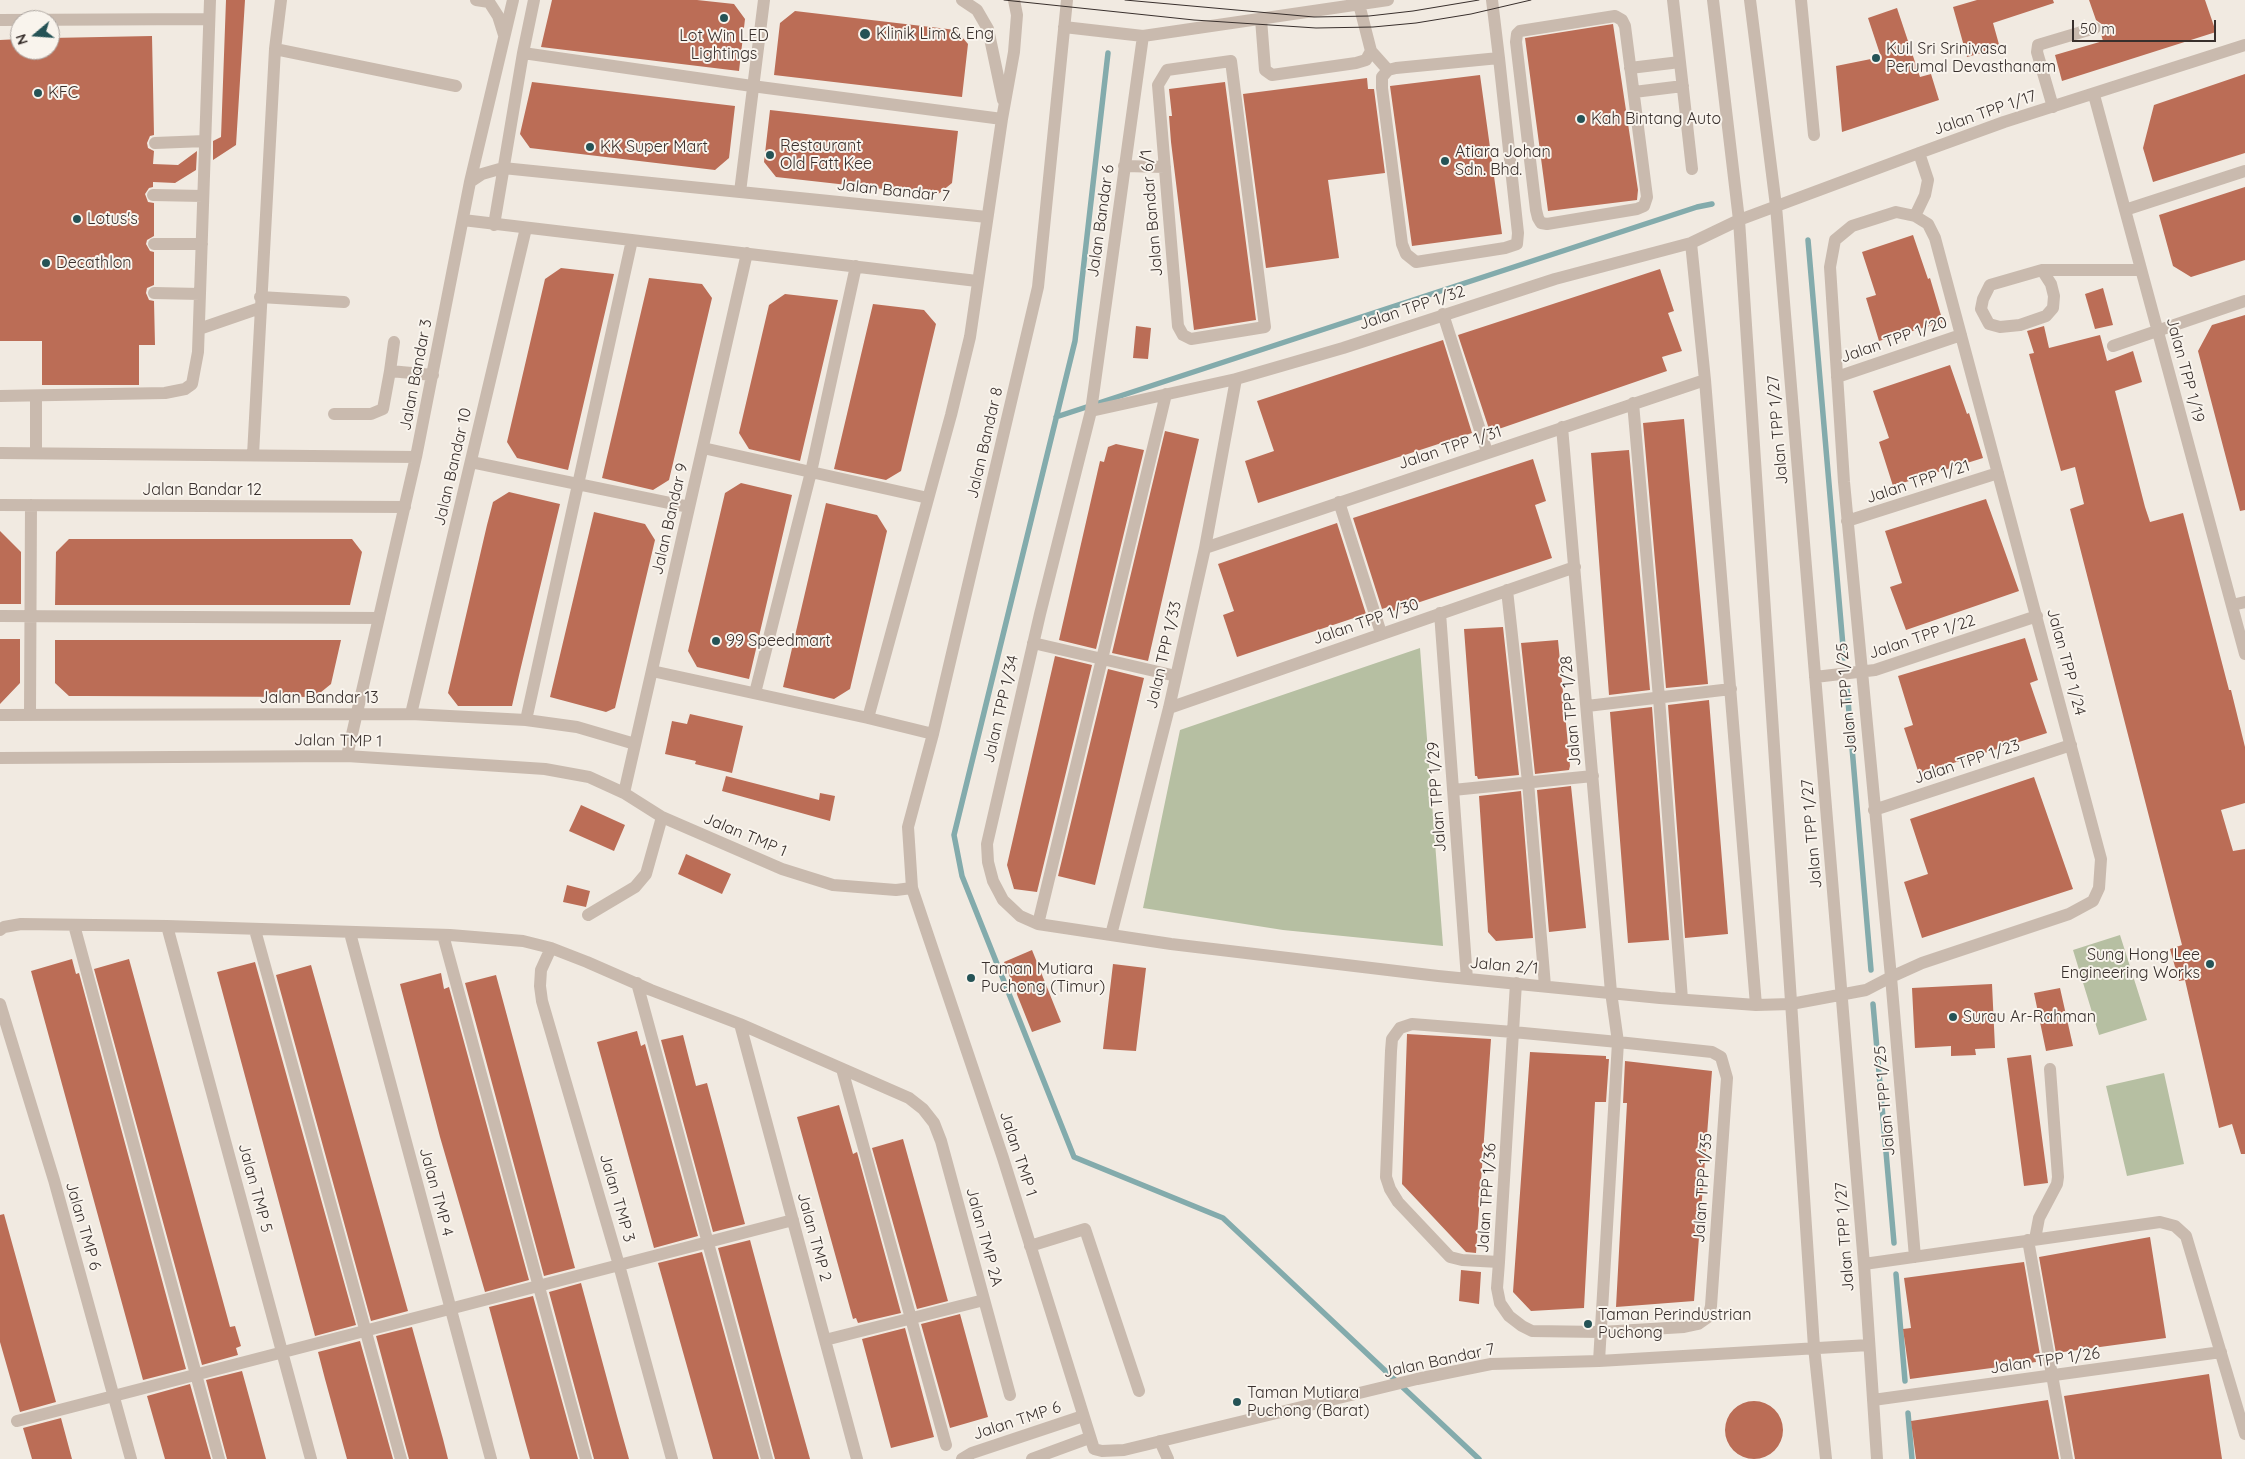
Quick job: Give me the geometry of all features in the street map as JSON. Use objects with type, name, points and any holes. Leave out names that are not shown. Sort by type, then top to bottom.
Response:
[{"type":"street","points":[[0,396],[164,393],[185,389],[192,384],[198,352],[210,0]]},
{"type":"street","points":[[253,455],[275,49],[280,0]]},
{"type":"street","points":[[476,0],[489,2],[498,16],[504,38]]},
{"type":"street","name":"Jalan Bandar 3","points":[[347,756],[416,457],[470,182],[513,0]]},
{"type":"street","points":[[494,225],[523,53],[534,0]]},
{"type":"street","points":[[740,192],[764,0]]},
{"type":"street","points":[[962,0],[977,10],[988,29],[1003,113]]},
{"type":"street","points":[[868,718],[951,415],[970,337],[977,281],[1017,31],[1014,0]]},
{"type":"street","name":"Jalan Bandar 8","points":[[912,888],[908,827],[933,734],[1038,287],[1067,0]]},
{"type":"street","points":[[1064,27],[1143,36],[1388,0]]},
{"type":"street","points":[[1492,0],[1499,58],[1518,233],[1517,244],[1505,248],[1416,262],[1406,254],[1402,244],[1382,77],[1388,70],[1396,68],[1499,58]]},
{"type":"street","points":[[1673,0],[1692,169]]},
{"type":"street","name":"Jalan TPP 1/27","points":[[1713,0],[1739,220],[1814,1346],[1826,1459]]},
{"type":"street","name":"Jalan TPP 1/27","points":[[1750,0],[1776,206],[1864,1264],[1877,1459]]},
{"type":"street","points":[[1801,0],[1814,135]]},
{"type":"street","points":[[1359,4],[1371,51],[1388,70]]},
{"type":"street","points":[[1615,16],[1622,20],[1624,26],[1630,68],[1647,197],[1644,206],[1637,209],[1547,224],[1541,223],[1536,210],[1516,42],[1517,34],[1520,31],[1615,16]]},
{"type":"street","points":[[1261,18],[1265,70],[1272,75],[1356,63],[1366,60],[1371,51]]},
{"type":"street","points":[[0,20],[209,19]]},
{"type":"street","points":[[2054,107],[2037,52],[2038,45],[2096,28]]},
{"type":"street","name":"Jalan Bandar 6","points":[[1091,411],[1143,36]]},
{"type":"street","name":"Jalan TPP 1/17","points":[[1739,220],[1919,153],[2054,107],[2245,46]]},
{"type":"street","points":[[275,49],[456,86]]},
{"type":"street","points":[[523,53],[752,86],[1003,113]]},
{"type":"street","name":"Jalan Bandar 6/1","points":[[1231,61],[1265,328],[1191,339],[1183,335],[1178,326],[1165,167],[1158,85],[1167,70],[1231,61]]},
{"type":"street","points":[[1630,68],[1680,62]]},
{"type":"street","points":[[1634,92],[1682,86]]},
{"type":"street","name":"Jalan TPP 1/19","points":[[2094,95],[2245,654]]},
{"type":"street","points":[[155,143],[205,141]]},
{"type":"street","points":[[1915,216],[1925,195],[1928,180],[1919,153]]},
{"type":"street","points":[[1124,166],[1165,167]]},
{"type":"street","name":"Jalan Bandar 7","points":[[470,182],[482,174],[503,168],[987,217]]},
{"type":"street","points":[[2125,210],[2245,171]]},
{"type":"street","points":[[154,195],[203,196]]},
{"type":"street","name":"Jalan TPP 1/25","points":[[1915,1257],[1891,977],[1847,522],[1830,267],[1835,240],[1852,226],[1896,212],[1915,216],[1928,224]]},
{"type":"street","points":[[463,220],[977,281]]},
{"type":"street","name":"Jalan TPP 1/32","points":[[1091,411],[1236,379],[1343,348],[1443,314],[1555,280],[1691,243],[1739,220]]},
{"type":"street","name":"Jalan TPP 1/24","points":[[1891,977],[1922,963],[2069,914],[2093,901],[2099,888],[2101,859],[1935,238],[1928,224]]},
{"type":"street","name":"Jalan Bandar 10","points":[[410,714],[526,228]]},
{"type":"street","points":[[526,720],[632,240]]},
{"type":"street","points":[[1691,243],[1705,380],[1756,1005]]},
{"type":"street","points":[[154,244],[202,244]]},
{"type":"street","name":"Jalan Bandar 9","points":[[624,793],[747,253]]},
{"type":"street","points":[[755,693],[811,472],[856,266]]},
{"type":"street","points":[[2042,270],[2051,284],[2054,296],[2053,308],[2046,316],[2020,324],[2000,327],[1989,324],[1981,309],[1982,299],[1990,285],[2042,270],[2141,270]]},
{"type":"street","points":[[154,292],[200,294]]},
{"type":"street","points":[[2113,346],[2245,301]]},
{"type":"street","points":[[199,329],[260,302],[344,302]]},
{"type":"street","points":[[1443,314],[1487,452]]},
{"type":"street","name":"Jalan TPP 1/20","points":[[1837,377],[1961,335]]},
{"type":"street","points":[[334,414],[371,414],[382,409],[394,342]]},
{"type":"street","points":[[390,371],[433,375]]},
{"type":"street","name":"Jalan TPP 1/33","points":[[1111,935],[1169,708],[1205,548],[1236,379]]},
{"type":"street","name":"Jalan TPP 1/31","points":[[1205,548],[1705,380]]},
{"type":"street","points":[[1038,924],[1166,394]]},
{"type":"street","points":[[36,396],[36,452]]},
{"type":"street","points":[[1633,403],[1659,698],[1682,1000]]},
{"type":"street","name":"Jalan TPP 1/34","points":[[1091,411],[1033,643],[987,844],[988,862],[993,881],[1003,900],[1020,916],[1038,924],[1111,935]]},
{"type":"street","name":"Jalan TPP 1/28","points":[[1562,427],[1618,1042],[1599,1361]]},
{"type":"street","points":[[703,448],[928,498]]},
{"type":"street","points":[[0,453],[416,457]]},
{"type":"street","points":[[471,462],[690,507]]},
{"type":"street","name":"Jalan TPP 1/21","points":[[1847,522],[1998,473]]},
{"type":"street","points":[[1339,502],[1381,633]]},
{"type":"street","name":"Jalan Bandar 12","points":[[0,505],[405,506]]},
{"type":"street","points":[[30,714],[31,505]]},
{"type":"street","name":"Jalan TPP 1/30","points":[[1169,708],[1575,567]]},
{"type":"street","points":[[1507,590],[1528,782],[1545,986]]},
{"type":"street","points":[[2232,605],[2245,602]]},
{"type":"street","name":"Jalan TPP 1/29","points":[[1440,613],[1467,979]]},
{"type":"street","points":[[0,616],[379,618]]},
{"type":"street","name":"Jalan TPP 1/22","points":[[1815,677],[1860,672],[1907,661],[2036,616]]},
{"type":"street","points":[[1033,643],[1176,676]]},
{"type":"street","points":[[652,671],[933,734]]},
{"type":"street","points":[[1587,706],[1730,689]]},
{"type":"street","name":"Jalan Bandar 13","points":[[0,715],[410,714],[526,720],[577,727],[635,744]]},
{"type":"street","name":"Jalan TPP 1/23","points":[[1874,810],[2071,745]]},
{"type":"street","name":"Jalan TMP 1","points":[[0,758],[347,756],[546,769],[589,778],[624,793],[662,817],[782,869],[833,884],[896,890],[912,888],[1003,1158],[1089,1438]]},
{"type":"street","points":[[1453,790],[1593,776]]},
{"type":"street","points":[[588,915],[635,887],[646,874],[662,817]]},
{"type":"street","name":"Jalan TMP 2A","points":[[0,930],[4,926],[20,924],[167,926],[443,935],[523,941],[551,948],[740,1024],[909,1098],[923,1109],[934,1122],[941,1141],[1010,1395]]},
{"type":"street","points":[[74,925],[219,1459]]},
{"type":"street","name":"Jalan TMP 5","points":[[167,926],[311,1459]]},
{"type":"street","points":[[255,930],[401,1459]]},
{"type":"street","name":"Jalan TMP 4","points":[[350,933],[491,1459]]},
{"type":"street","points":[[443,935],[586,1459]]},
{"type":"street","name":"Jalan 2/1","points":[[1111,935],[1312,962],[1467,979],[1682,1000],[1756,1005],[1791,1004],[1842,995],[1866,990],[1891,977]]},
{"type":"street","name":"Jalan TMP 3","points":[[551,948],[541,970],[540,986],[542,1001],[619,1265],[672,1459]]},
{"type":"street","points":[[637,983],[767,1459]]},
{"type":"street","name":"Jalan TPP 1/36","points":[[1516,983],[1499,1262],[1498,1288],[1500,1303],[1509,1316],[1532,1331],[1601,1332]]},
{"type":"street","name":"Jalan TMP 6","points":[[0,1004],[54,1180],[131,1459]]},
{"type":"street","name":"Jalan TMP 2","points":[[740,1024],[857,1459]]},
{"type":"street","points":[[1499,1262],[1462,1260],[1450,1256],[1398,1202],[1390,1189],[1386,1177],[1392,1039],[1400,1028],[1412,1024],[1618,1042]]},
{"type":"street","name":"Jalan TPP 1/35","points":[[1601,1332],[1684,1327],[1698,1324],[1708,1317],[1711,1306],[1727,1078],[1721,1057],[1712,1052],[1618,1042]]},
{"type":"street","points":[[842,1068],[946,1445]]},
{"type":"street","points":[[2050,1069],[2058,1177],[2057,1184],[2039,1218],[2032,1240],[2052,1376],[2067,1459]]},
{"type":"street","points":[[17,1421],[793,1220]]},
{"type":"street","points":[[1864,1264],[2160,1222],[2175,1226],[2186,1236],[2245,1434]]},
{"type":"street","points":[[1030,1246],[1085,1229],[1139,1391]]},
{"type":"street","points":[[825,1340],[984,1300]]},
{"type":"street","name":"Jalan Bandar 7","points":[[1089,1438],[1094,1449],[1112,1455],[1160,1441],[1462,1369],[1491,1364],[1599,1361],[1814,1346],[1869,1345]]},
{"type":"street","name":"Jalan TPP 1/26","points":[[1873,1400],[2221,1352]]},
{"type":"street","name":"Jalan TMP 6","points":[[962,1459],[972,1453],[1083,1416]]},
{"type":"street","points":[[1032,1459],[1061,1453],[1089,1438]]},
{"type":"street","points":[[1160,1441],[1168,1459]]},
{"type":"green space","points":[[1420,648],[1443,946],[1283,930],[1143,908],[1180,730]]},
{"type":"green space","points":[[2120,935],[2147,1020],[2099,1035],[2073,950]]},
{"type":"green space","points":[[2164,1073],[2184,1164],[2127,1176],[2106,1086]]},
{"type":"building","points":[[226,0],[245,0],[236,145],[213,160],[213,141],[221,137]]},
{"type":"building","points":[[552,0],[697,0],[734,4],[745,19],[739,71],[541,47]]},
{"type":"building","points":[[1977,0],[2053,0],[2054,3],[1993,23],[2000,48],[1967,57],[1953,7]]},
{"type":"building","points":[[2089,0],[2205,0],[2216,32],[2062,81],[2055,55],[2103,41],[2101,34],[2103,25],[2096,20]]},
{"type":"building","points":[[1897,8],[1920,77],[1931,74],[1939,100],[1842,132],[1836,66],[1881,57],[1868,18]]},
{"type":"building","points":[[795,11],[956,30],[968,44],[962,97],[774,75],[780,23]]},
{"type":"building","name":"Kah Bintang Auto","points":[[1613,24],[1638,190],[1637,200],[1548,211],[1525,38]]},
{"type":"building","name":"Lotus's","points":[[152,36],[154,135],[150,136],[147,143],[148,148],[154,151],[153,164],[178,165],[197,151],[196,170],[175,183],[153,182],[153,187],[149,188],[145,194],[148,202],[154,203],[154,236],[147,240],[146,244],[150,251],[154,252],[154,285],[147,288],[146,293],[149,300],[154,301],[155,345],[139,345],[139,385],[42,385],[42,341],[0,341],[0,40],[10,40],[10,60],[60,60],[60,38]]},
{"type":"building","points":[[2245,74],[2245,153],[2153,182],[2143,148],[2154,105]]},
{"type":"building","name":"Atiara Johan Sdn. Bhd.","points":[[1480,75],[1502,234],[1412,246],[1390,86]]},
{"type":"building","points":[[1367,78],[1368,89],[1374,89],[1385,173],[1328,180],[1339,258],[1266,268],[1243,94]]},
{"type":"building","points":[[532,82],[735,106],[729,158],[715,170],[530,148],[520,134]]},
{"type":"building","points":[[1225,82],[1256,320],[1194,330],[1171,142],[1169,116],[1172,116],[1169,89]]},
{"type":"building","points":[[770,110],[958,131],[952,183],[937,195],[776,177],[764,162]]},
{"type":"building","points":[[2245,187],[2245,260],[2191,277],[2173,266],[2159,215]]},
{"type":"building","points":[[1913,235],[1928,279],[1930,278],[1943,322],[1879,341],[1866,298],[1876,295],[1862,252]]},
{"type":"building","points":[[561,268],[614,274],[568,470],[517,458],[507,442],[545,279]]},
{"type":"building","points":[[1660,269],[1674,311],[1668,313],[1682,351],[1662,357],[1667,371],[1490,432],[1458,335]]},
{"type":"building","points":[[649,278],[702,284],[712,298],[669,480],[653,490],[602,478]]},
{"type":"building","points":[[2103,288],[2113,325],[2095,329],[2085,294]]},
{"type":"building","points":[[785,294],[838,300],[800,461],[749,449],[739,433],[769,305]]},
{"type":"building","points":[[873,304],[924,310],[936,324],[901,471],[886,480],[834,469]]},
{"type":"building","points":[[2245,315],[2245,510],[2240,511],[2198,351],[2212,325]]},
{"type":"building","points":[[1136,326],[1151,328],[1148,359],[1133,358]]},
{"type":"building","points":[[2044,326],[2049,348],[2100,335],[2107,361],[2133,351],[2142,382],[2115,391],[2145,507],[2150,522],[2183,513],[2245,747],[2245,803],[2221,810],[2233,851],[2245,849],[2245,1154],[2241,1154],[2232,1124],[2219,1128],[2185,980],[2179,981],[2170,949],[2182,945],[2070,509],[2084,504],[2075,467],[2061,471],[2029,354],[2034,353],[2027,331]]},
{"type":"building","points":[[1443,340],[1472,433],[1258,503],[1245,461],[1274,451],[1257,401]]},
{"type":"building","points":[[1950,365],[1967,414],[1969,413],[1983,458],[1893,486],[1879,442],[1889,438],[1873,391]]},
{"type":"building","points":[[1684,419],[1708,684],[1666,688],[1643,423]]},
{"type":"building","points":[[1165,431],[1199,439],[1148,661],[1112,653]]},
{"type":"building","points":[[1116,444],[1144,450],[1096,649],[1059,640],[1100,461],[1104,462],[1108,447]]},
{"type":"building","points":[[1629,450],[1650,690],[1609,695],[1591,453]]},
{"type":"building","points":[[1533,459],[1546,501],[1535,505],[1552,558],[1393,611],[1391,606],[1382,609],[1353,518]]},
{"type":"building","points":[[741,483],[792,495],[749,679],[697,667],[688,651],[725,493]]},
{"type":"building","points":[[509,492],[560,504],[512,706],[458,706],[448,693],[487,525],[493,502]]},
{"type":"building","points":[[1986,499],[2019,591],[1906,630],[1890,587],[1902,583],[1885,531]]},
{"type":"building","points":[[826,503],[877,515],[887,531],[850,689],[834,699],[783,687]]},
{"type":"building","points":[[594,512],[645,524],[655,540],[615,708],[606,712],[550,697]]},
{"type":"building","points":[[1337,523],[1366,614],[1237,657],[1223,615],[1234,611],[1218,564]]},
{"type":"building","points":[[0,531],[21,552],[21,604],[0,604]]},
{"type":"building","points":[[69,539],[352,539],[362,552],[350,605],[55,605],[56,552]]},
{"type":"building","points":[[1503,627],[1519,775],[1478,779],[1475,776],[1464,629]]},
{"type":"building","points":[[2025,638],[2038,680],[2030,683],[2047,733],[1919,774],[1904,728],[1913,725],[1898,676]]},
{"type":"building","points":[[0,639],[20,639],[20,683],[0,704]]},
{"type":"building","points":[[55,640],[341,640],[331,684],[315,697],[69,696],[55,683]]},
{"type":"building","points":[[1558,640],[1570,766],[1569,770],[1535,774],[1521,643]]},
{"type":"building","points":[[1055,656],[1092,665],[1037,892],[1014,889],[1007,865]]},
{"type":"building","points":[[1108,669],[1144,678],[1095,885],[1058,876]]},
{"type":"building","points":[[1709,700],[1728,934],[1685,938],[1668,705]]},
{"type":"building","points":[[1652,707],[1669,940],[1628,943],[1610,712]]},
{"type":"building","points":[[690,714],[743,726],[732,773],[695,764],[696,761],[665,754],[672,721],[687,724]]},
{"type":"building","points":[[726,776],[819,800],[820,793],[835,796],[830,821],[722,791]]},
{"type":"building","points":[[2034,777],[2073,889],[1922,938],[1904,882],[1928,874],[1910,819]]},
{"type":"building","points":[[1571,786],[1586,928],[1549,932],[1537,790]]},
{"type":"building","points":[[1521,791],[1533,938],[1496,941],[1488,932],[1479,796]]},
{"type":"building","points":[[581,805],[625,825],[614,851],[569,831]]},
{"type":"building","points":[[686,854],[731,874],[722,894],[678,874]]},
{"type":"building","points":[[567,885],[590,891],[586,907],[563,902]]},
{"type":"building","points":[[1032,950],[1061,1022],[1032,1032],[1004,962]]},
{"type":"building","points":[[72,959],[76,974],[79,973],[186,1369],[143,1380],[31,971]]},
{"type":"building","points":[[129,959],[230,1327],[235,1326],[241,1346],[236,1348],[238,1355],[202,1365],[94,969]]},
{"type":"building","points":[[255,962],[356,1325],[315,1336],[217,972]]},
{"type":"building","points":[[1113,964],[1146,968],[1136,1051],[1103,1049]]},
{"type":"building","points":[[311,965],[408,1311],[371,1321],[276,975]]},
{"type":"building","points":[[441,973],[444,989],[449,987],[529,1280],[485,1292],[440,1137],[400,984]]},
{"type":"building","points":[[496,975],[575,1268],[544,1276],[465,983]]},
{"type":"building","name":"Surau Ar-Rahman","points":[[1992,984],[1995,1048],[1975,1049],[1976,1055],[1951,1056],[1951,1046],[1915,1048],[1912,988]]},
{"type":"building","points":[[2060,988],[2073,1046],[2046,1051],[2034,993]]},
{"type":"building","points":[[637,1031],[641,1046],[645,1044],[698,1236],[654,1248],[597,1042]]},
{"type":"building","points":[[1407,1034],[1491,1039],[1476,1253],[1466,1252],[1402,1184]]},
{"type":"building","points":[[683,1035],[696,1086],[707,1083],[745,1224],[713,1232],[661,1040]]},
{"type":"building","points":[[1530,1052],[1606,1056],[1606,1059],[1609,1059],[1606,1102],[1595,1102],[1584,1308],[1531,1311],[1513,1292]]},
{"type":"building","points":[[2031,1055],[2048,1183],[2024,1186],[2007,1058]]},
{"type":"building","points":[[1625,1061],[1712,1071],[1694,1301],[1616,1307],[1627,1103],[1623,1103]]},
{"type":"building","points":[[839,1105],[853,1154],[857,1152],[901,1313],[858,1323],[856,1318],[853,1319],[797,1117]]},
{"type":"building","points":[[903,1139],[948,1301],[917,1309],[872,1148]]},
{"type":"building","points":[[4,1214],[56,1402],[20,1412],[0,1342],[0,1215]]},
{"type":"building","points":[[2150,1237],[2166,1338],[2056,1353],[2039,1257]]},
{"type":"building","points":[[750,1240],[810,1459],[775,1459],[718,1248]]},
{"type":"building","points":[[702,1252],[759,1459],[713,1459],[658,1263]]},
{"type":"building","points":[[2024,1262],[2040,1355],[2035,1356],[2036,1362],[1910,1379],[1903,1329],[1911,1328],[1904,1278]]},
{"type":"building","points":[[1461,1270],[1481,1272],[1479,1304],[1459,1301]]},
{"type":"building","points":[[581,1283],[629,1459],[594,1459],[549,1292]]},
{"type":"building","points":[[533,1296],[578,1459],[530,1459],[525,1441],[489,1307]]},
{"type":"building","points":[[960,1314],[988,1417],[950,1428],[921,1324]]},
{"type":"building","points":[[412,1327],[448,1459],[409,1459],[376,1336]]},
{"type":"building","points":[[905,1328],[934,1437],[891,1448],[862,1339]]},
{"type":"building","points":[[360,1341],[393,1459],[347,1459],[318,1352]]},
{"type":"building","points":[[242,1371],[266,1459],[227,1459],[206,1380]]},
{"type":"building","points":[[2209,1374],[2222,1459],[2075,1459],[2064,1396]]},
{"type":"building","points":[[190,1384],[211,1459],[165,1459],[147,1396]]},
{"type":"building","points":[[2048,1400],[2059,1459],[1916,1459],[1911,1421]]},
{"type":"building","points":[[1748,1401],[1760,1401],[1775,1409],[1783,1424],[1783,1436],[1775,1451],[1760,1459],[1748,1459],[1733,1451],[1725,1436],[1725,1424],[1733,1409]]},
{"type":"building","points":[[61,1418],[72,1459],[32,1459],[23,1428]]},
{"type":"waterway","points":[[1108,53],[1075,341],[954,835],[962,876],[1074,1157],[1223,1218],[1479,1459]]},
{"type":"waterway","points":[[1056,417],[1697,207],[1712,204]]},
{"type":"waterway","points":[[1808,240],[1844,658]]},
{"type":"waterway","points":[[1847,689],[1871,970]]},
{"type":"waterway","points":[[1873,1004],[1894,1243]]},
{"type":"waterway","points":[[1896,1274],[1905,1381]]},
{"type":"waterway","points":[[1908,1413],[1912,1459]]},
{"type":"tram line","points":[[1004,0],[1194,20],[1316,28],[1373,27],[1416,23],[1471,14],[1531,0]]},
{"type":"tram line","points":[[1125,0],[1314,17],[1369,16],[1479,0]]},
{"type":"place","name":"Lot Win LED Lightings","points":[[724,18]]},
{"type":"place","name":"Klinik Lim & Eng","points":[[865,34]]},
{"type":"place","name":"Kuil Sri Srinivasa Perumal Devasthanam","points":[[1876,58]]},
{"type":"place","name":"KFC","points":[[38,93]]},
{"type":"place","name":"Kah Bintang Auto","points":[[1581,119]]},
{"type":"place","name":"KK Super Mart","points":[[590,147]]},
{"type":"place","name":"Restaurant Old Fatt Kee","points":[[770,155]]},
{"type":"place","name":"Atiara Johan Sdn. Bhd.","points":[[1445,161]]},
{"type":"place","name":"Lotus's","points":[[77,219]]},
{"type":"place","name":"Decathlon","points":[[46,263]]},
{"type":"place","name":"99 Speedmart","points":[[716,641]]},
{"type":"place","name":"Sung Hong Lee Engineering Works","points":[[2210,964]]},
{"type":"place","name":"Taman Mutiara Puchong (Timur)","points":[[971,978]]},
{"type":"place","name":"Surau Ar-Rahman","points":[[1953,1017]]},
{"type":"place","name":"Taman Perindustrian Puchong","points":[[1588,1324]]},
{"type":"place","name":"Taman Mutiara Puchong (Barat)","points":[[1237,1402]]}]
